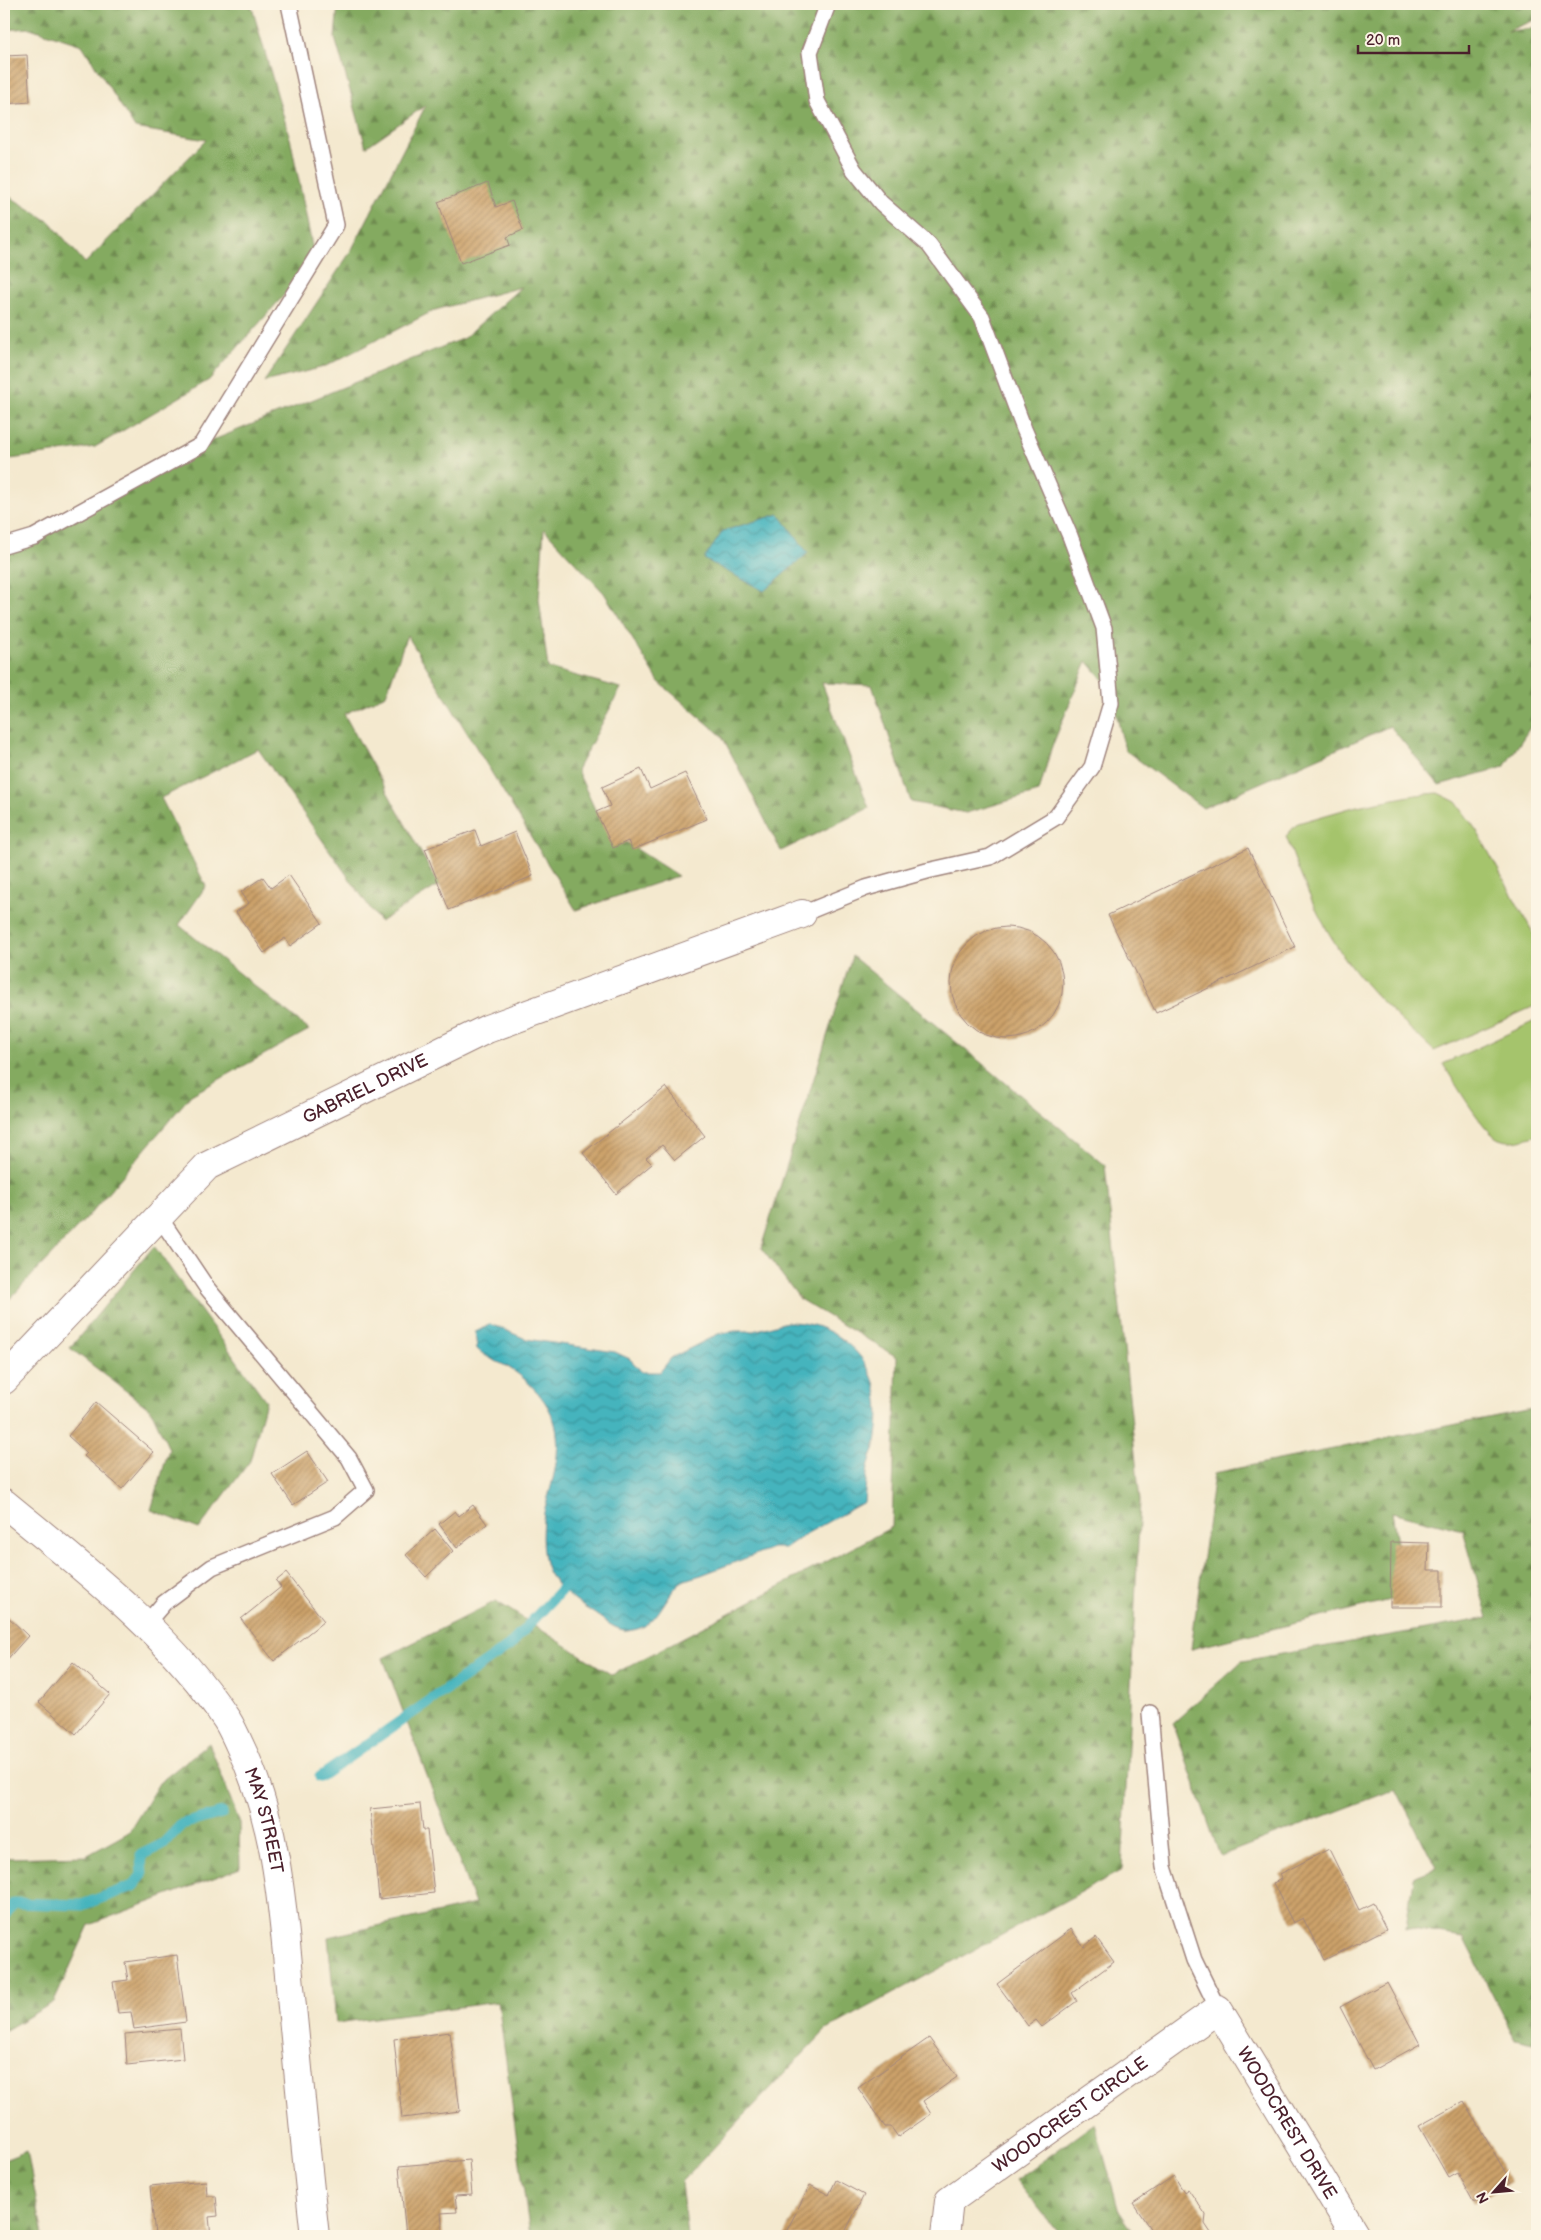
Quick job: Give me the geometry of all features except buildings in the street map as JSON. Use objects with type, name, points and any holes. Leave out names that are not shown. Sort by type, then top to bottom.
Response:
[{"type":"street","name":"GABRIEL DRIVE","points":[[4,1380],[160,1218],[207,1166],[487,1029],[802,914]]},
{"type":"street","name":"MAY STREET","points":[[4,1503],[80,1566],[145,1625],[193,1674],[228,1721],[253,1772],[271,1833],[282,1896],[315,2236]]},
{"type":"street","name":"WOODCREST CIRCLE","points":[[945,2236],[949,2201],[1218,2008]]},
{"type":"street","name":"WOODCREST DRIVE","points":[[1218,2008],[1356,2236]]},
{"type":"lane","points":[[4,546],[34,538],[201,445],[336,225],[289,4]]},
{"type":"lane","points":[[802,914],[866,888],[927,871],[990,857],[1056,817],[1092,767],[1111,703],[1104,628],[1070,536],[1024,429],[982,317],[974,302],[929,246],[880,203],[854,170],[817,101],[810,52],[828,4]]},
{"type":"lane","points":[[145,1625],[164,1603],[212,1567],[335,1517],[366,1490],[349,1458],[207,1288],[160,1218]]},
{"type":"lane","points":[[1150,1713],[1164,1867],[1194,1960],[1218,2008]]},
{"type":"green space","points":[[4,4],[251,4],[291,142],[315,260],[209,380],[95,447],[4,460],[4,193],[50,222],[85,263],[206,140],[135,128],[82,45],[30,28],[4,30]]},
{"type":"green space","points":[[338,4],[1537,4],[1537,19],[1507,31],[1537,28],[1537,717],[1504,767],[1439,785],[1390,726],[1203,808],[1125,750],[1110,688],[1087,661],[1051,749],[1039,792],[966,813],[911,802],[872,685],[822,683],[869,808],[781,851],[722,736],[659,682],[604,593],[544,529],[539,599],[548,668],[621,688],[577,770],[603,827],[678,876],[576,910],[407,635],[386,695],[344,714],[439,885],[380,922],[258,749],[161,798],[206,886],[179,925],[309,1030],[191,1095],[91,1213],[4,1305],[4,546],[201,445],[464,338],[521,287],[435,310],[324,367],[264,382],[351,251],[426,105],[366,147],[335,38]]},
{"type":"green space","points":[[1438,793],[1456,802],[1477,831],[1537,940],[1537,1005],[1434,1051],[1376,995],[1346,959],[1316,909],[1286,836],[1298,823],[1357,806],[1415,795]]},
{"type":"green space","points":[[852,956],[1105,1165],[1140,1501],[1122,1870],[826,2030],[681,2182],[687,2236],[530,2236],[498,2002],[336,2023],[328,1937],[475,1904],[383,1658],[496,1601],[612,1675],[892,1527],[897,1357],[801,1300],[761,1248]]},
{"type":"green space","points":[[1537,1020],[1537,1135],[1514,1141],[1499,1139],[1477,1117],[1443,1064]]},
{"type":"green space","points":[[154,1246],[266,1401],[250,1461],[199,1529],[151,1510],[169,1449],[151,1410],[70,1348]]},
{"type":"green space","points":[[1537,1408],[1537,2044],[1515,2039],[1463,1937],[1406,1928],[1413,1877],[1436,1868],[1396,1789],[1220,1856],[1173,1723],[1242,1661],[1488,1618],[1463,1530],[1392,1512],[1406,1596],[1191,1649],[1214,1473]]},
{"type":"green space","points":[[209,1743],[239,1821],[240,1868],[89,1925],[54,2002],[4,2031],[4,1858],[86,1856],[129,1832],[159,1783]]},
{"type":"green space","points":[[1095,2123],[1119,2211],[1136,2236],[1061,2236],[1016,2180]]},
{"type":"green space","points":[[27,2151],[43,2236],[4,2236],[4,2160]]},
{"type":"water","points":[[779,514],[808,553],[764,591],[704,559],[723,531]]},
{"type":"water","points":[[787,1322],[813,1325],[842,1339],[859,1355],[873,1380],[879,1407],[879,1422],[874,1450],[868,1468],[864,1502],[804,1535],[785,1548],[772,1548],[687,1579],[674,1589],[649,1623],[633,1630],[616,1628],[567,1594],[548,1571],[545,1564],[542,1538],[543,1519],[555,1471],[556,1426],[544,1401],[526,1381],[513,1370],[487,1357],[477,1349],[475,1332],[491,1324],[526,1339],[615,1352],[630,1359],[642,1372],[660,1372],[671,1358],[718,1334],[735,1331],[753,1331]]},
{"type":"waterway","points":[[320,1777],[509,1646],[573,1577]]},
{"type":"waterway","points":[[4,1916],[14,1903],[82,1905],[133,1886],[142,1875],[141,1855],[163,1844],[182,1824],[222,1813]]}]
